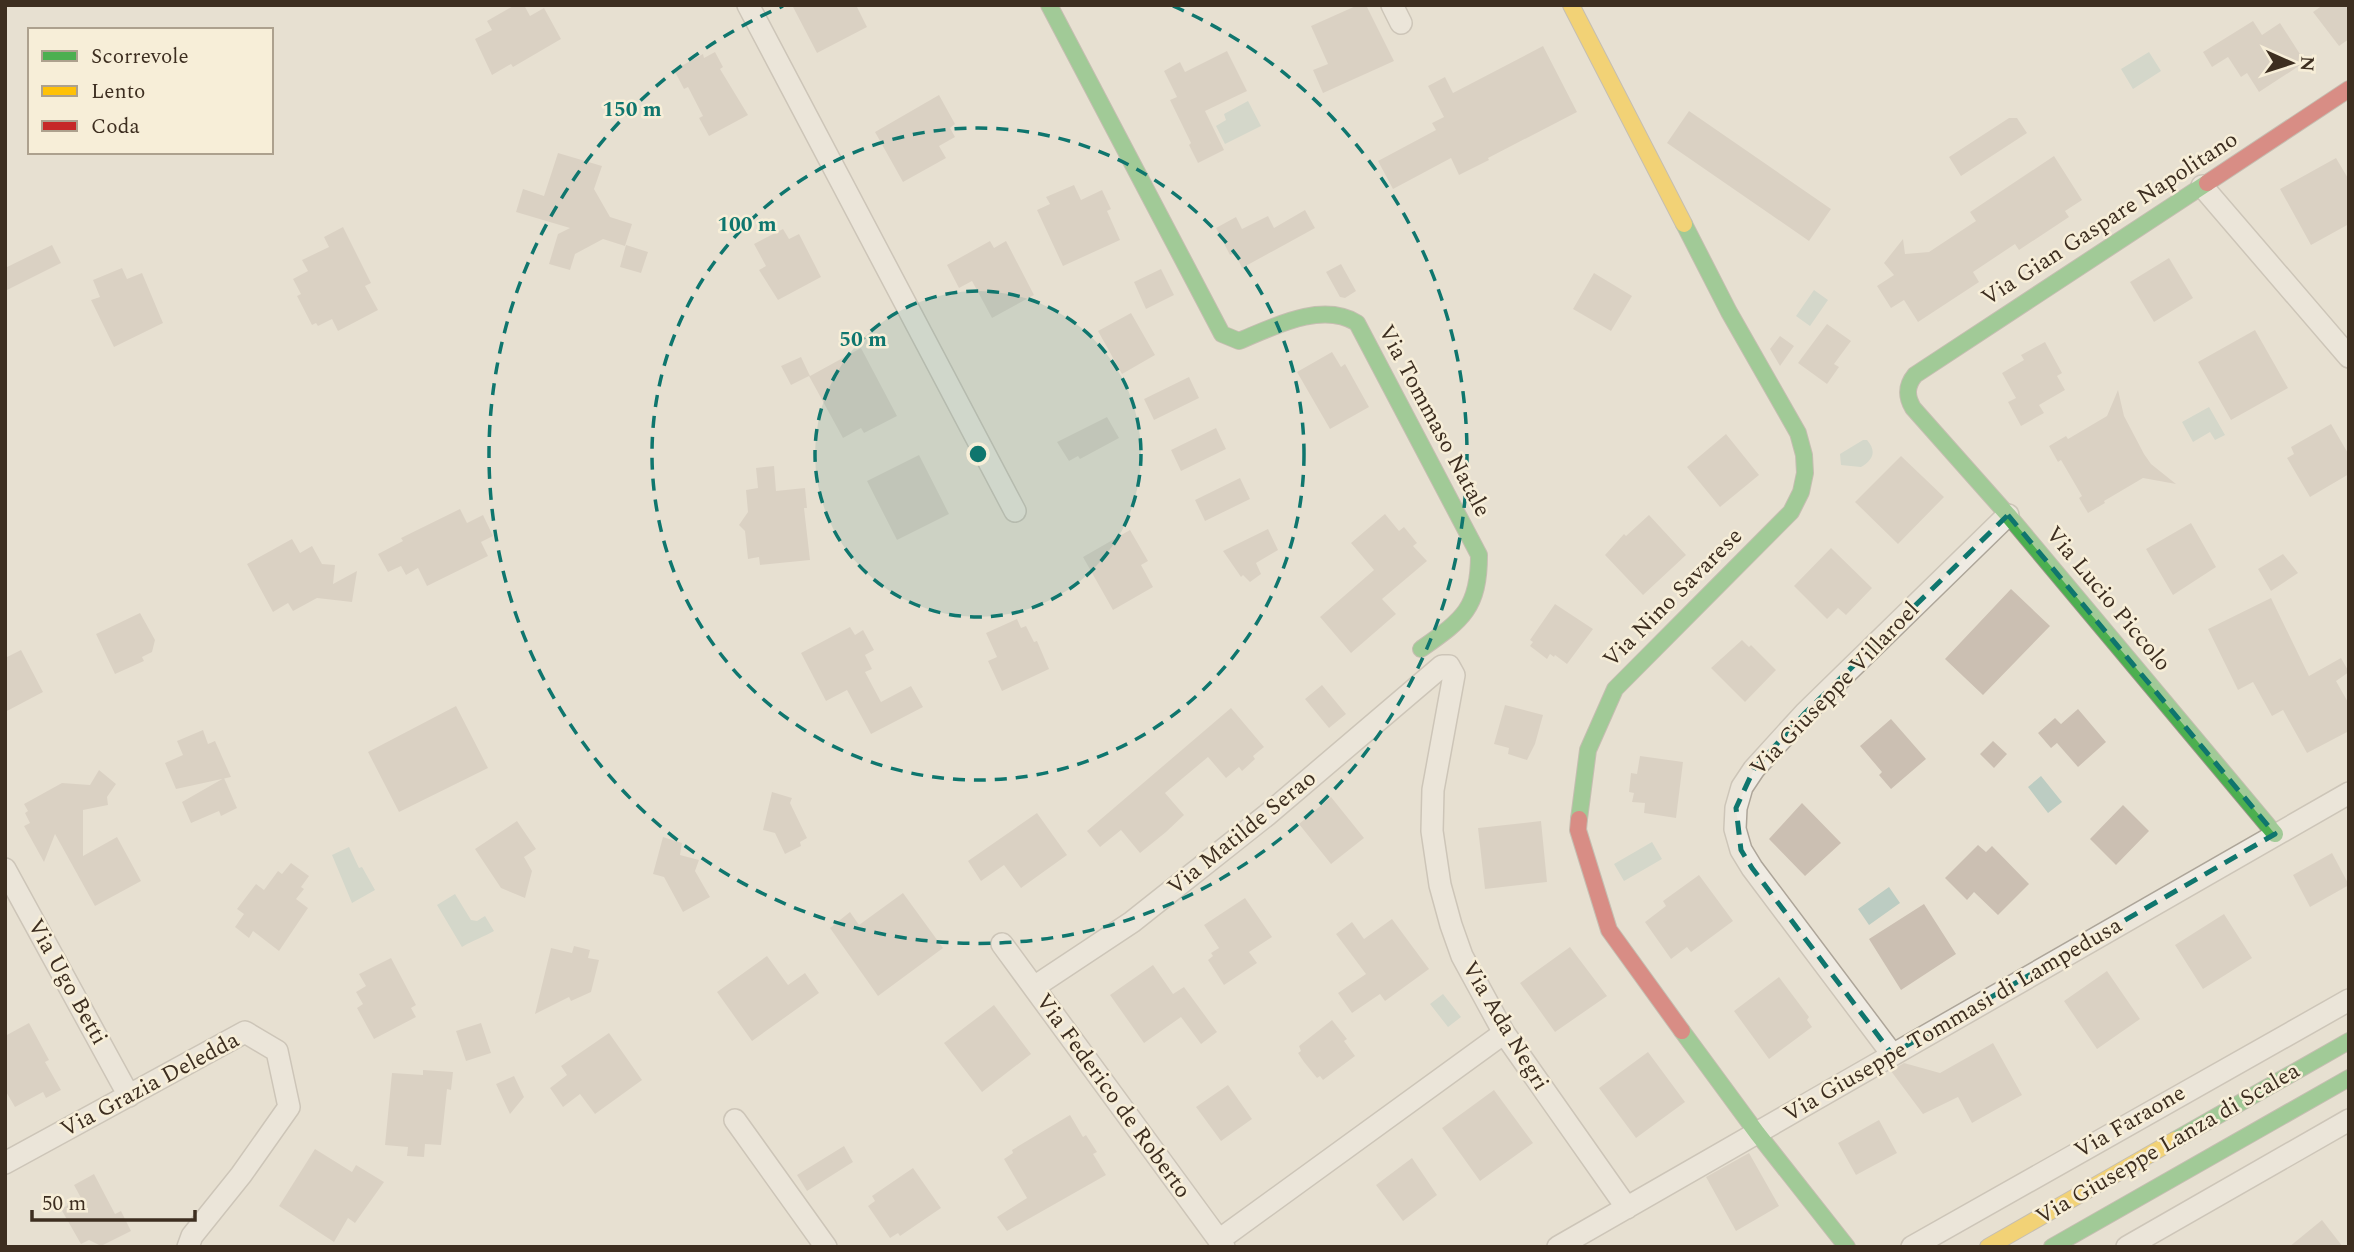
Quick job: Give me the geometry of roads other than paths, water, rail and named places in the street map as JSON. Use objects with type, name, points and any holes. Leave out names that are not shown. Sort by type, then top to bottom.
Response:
[{"type":"street","points":[[748,5],[1015,511]]},
{"type":"street","name":"Via Tommaso Natale","points":[[1049,5],[1222,334],[1239,341],[1271,328],[1326,313],[1342,315],[1357,323],[1479,555],[1480,573],[1473,600],[1462,620],[1422,649]]},
{"type":"street","name":"Via Nino Savarese","points":[[1571,5],[1729,312],[1798,433],[1805,452],[1806,473],[1801,494],[1791,512],[1615,689],[1588,750],[1578,830],[1609,930],[1757,1133],[1846,1247]]},
{"type":"street","name":"Via Gian Gaspare Napolitano","points":[[1907,395],[1910,380],[1915,374],[2349,89]]},
{"type":"street","points":[[2202,186],[2349,358]]},
{"type":"street","name":"Via Lucio Piccolo","points":[[1907,395],[1913,408],[2008,515],[2275,834]]},
{"type":"street","name":"Via Giuseppe Villaroel","points":[[1892,1054],[1752,868],[1741,850],[1735,829],[1736,808],[1742,787],[1754,769],[1805,713],[2008,515]]},
{"type":"street","name":"Via Matilde Serao","points":[[1034,987],[1132,922],[1267,815],[1442,666]]},
{"type":"street","name":"Via Ada Negri","points":[[1442,666],[1449,666],[1454,673],[1433,790],[1432,831],[1440,885],[1462,956],[1504,1032],[1627,1208]]},
{"type":"street","name":"Via Giuseppe Tommasi di Lampedusa","points":[[1558,1247],[2349,793]]},
{"type":"street","name":"Via Ugo Betti","points":[[5,869],[129,1096]]},
{"type":"street","name":"Via Federico de Roberto","points":[[1002,944],[1222,1243]]},
{"type":"street","name":"Via Faraone","points":[[1912,1247],[2349,1000]]},
{"type":"street","name":"Via Grazia Deledda","points":[[5,1163],[245,1032],[277,1051],[289,1107],[241,1175],[192,1236],[188,1247]]},
{"type":"street","points":[[1222,1243],[1504,1032]]},
{"type":"street","name":"Via Giuseppe Lanza di Scalea","points":[[1988,1247],[2349,1041]]},
{"type":"street","name":"Via Giuseppe Lanza di Scalea","points":[[2052,1247],[2349,1078]]},
{"type":"street","points":[[2127,1247],[2349,1119]]},
{"type":"street","points":[[734,1120],[826,1247]]}]
